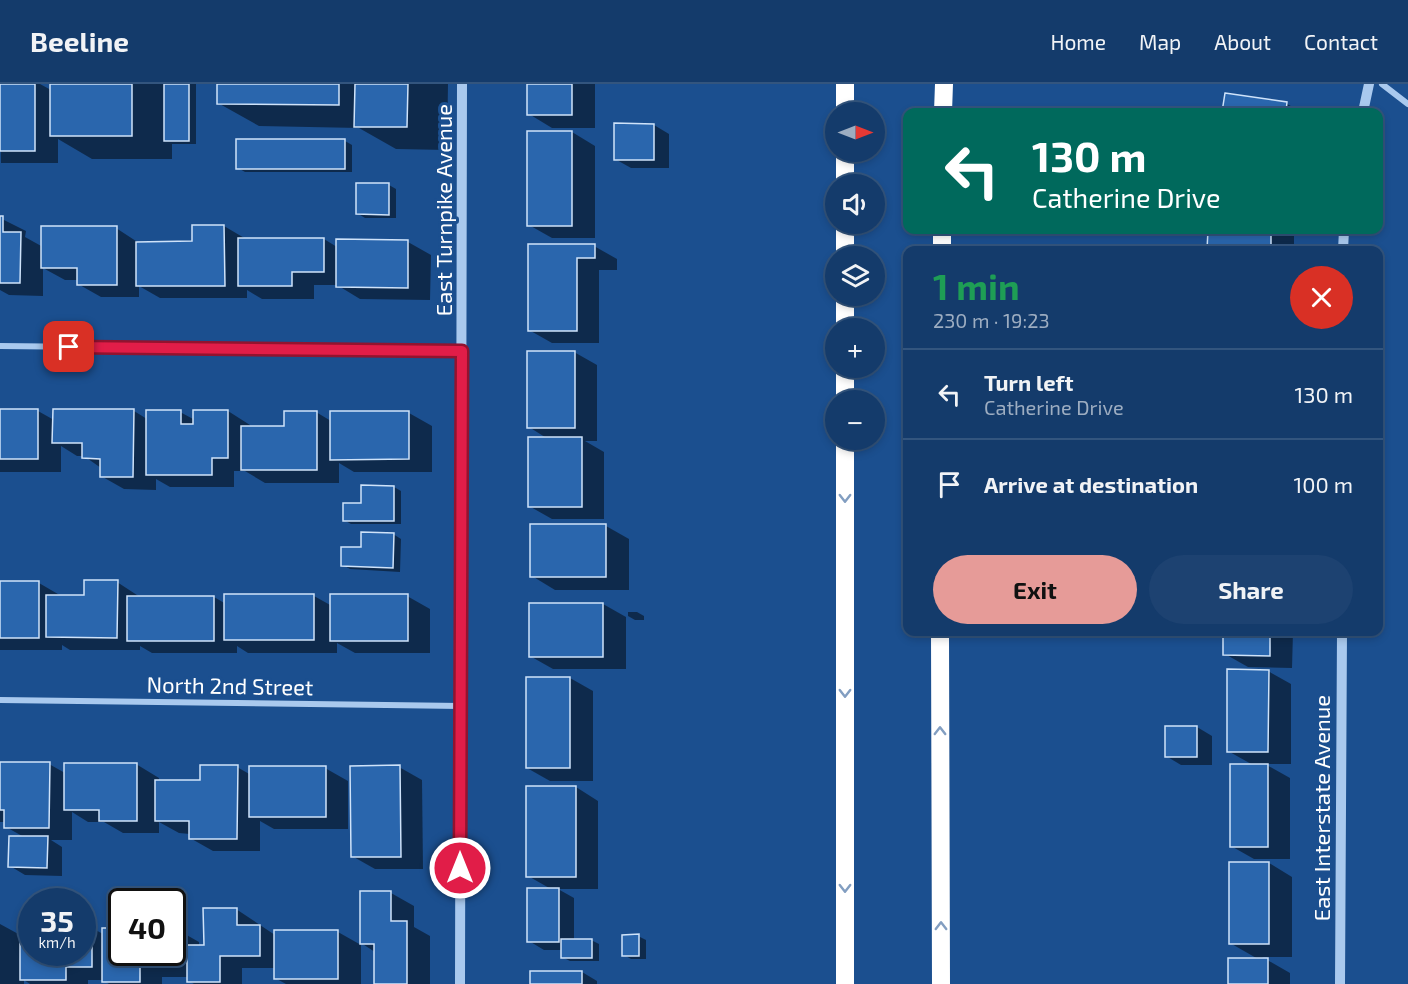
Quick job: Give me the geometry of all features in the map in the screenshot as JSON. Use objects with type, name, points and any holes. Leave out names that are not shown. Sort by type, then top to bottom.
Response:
[{"type":"highway","points":[[845,84],[845,102]]},
{"type":"highway","points":[[943,108],[944,84]]},
{"type":"highway","points":[[845,450],[845,984]]},
{"type":"highway","points":[[940,636],[941,984]]},
{"type":"street","name":"East Turnpike Avenue","points":[[460,984],[462,84]]},
{"type":"street","points":[[1364,108],[1369,84]]},
{"type":"street","points":[[1382,84],[1408,104]]},
{"type":"street","points":[[0,346],[462,351]]},
{"type":"street","name":"East Interstate Avenue","points":[[1341,984],[1342,636]]},
{"type":"street","name":"North 2nd Street","points":[[0,700],[460,706]]},
{"type":"building","points":[[0,84],[35,84],[35,151],[0,151]]},
{"type":"building","points":[[50,84],[132,84],[132,136],[50,136]]},
{"type":"building","points":[[164,84],[189,84],[189,141],[164,141]]},
{"type":"building","points":[[217,84],[339,84],[339,105],[217,104]]},
{"type":"building","points":[[355,84],[408,84],[407,127],[354,127]]},
{"type":"building","points":[[527,84],[572,84],[572,115],[527,115]]},
{"type":"building","points":[[1225,93],[1287,102],[1286,108],[1223,108]]},
{"type":"building","points":[[614,123],[654,124],[654,160],[614,160]]},
{"type":"building","points":[[527,131],[572,131],[572,226],[527,226]]},
{"type":"building","points":[[236,139],[345,139],[345,169],[236,169]]},
{"type":"building","points":[[356,183],[389,183],[389,215],[356,214]]},
{"type":"building","points":[[0,216],[3,216],[3,232],[21,232],[20,283],[0,283]]},
{"type":"building","points":[[192,225],[224,225],[225,286],[136,286],[136,242],[192,241]]},
{"type":"building","points":[[41,226],[117,226],[117,285],[77,285],[77,268],[41,268]]},
{"type":"building","points":[[1208,234],[1271,234],[1271,246],[1207,246]]},
{"type":"building","points":[[238,238],[324,238],[324,272],[292,272],[292,286],[238,286]]},
{"type":"building","points":[[336,239],[408,240],[408,288],[336,287]]},
{"type":"building","points":[[528,244],[595,244],[595,258],[577,258],[577,331],[528,331]]},
{"type":"building","points":[[527,351],[575,351],[575,428],[527,428]]},
{"type":"building","points":[[0,409],[38,409],[38,459],[0,459]]},
{"type":"building","points":[[53,409],[134,409],[133,477],[100,477],[100,459],[82,458],[82,443],[52,443]]},
{"type":"building","points":[[146,410],[181,410],[181,424],[193,424],[193,410],[228,410],[228,458],[212,458],[212,475],[146,475]]},
{"type":"building","points":[[284,411],[317,411],[317,470],[241,470],[241,426],[284,426]]},
{"type":"building","points":[[330,411],[409,411],[409,459],[330,460]]},
{"type":"building","points":[[528,437],[582,437],[582,507],[528,507]]},
{"type":"building","points":[[361,485],[394,486],[394,521],[343,521],[343,503],[361,503]]},
{"type":"building","points":[[530,524],[606,524],[606,577],[530,577]]},
{"type":"building","points":[[361,532],[394,533],[393,568],[341,566],[341,547],[361,547]]},
{"type":"building","points":[[84,580],[118,580],[117,638],[46,637],[46,595],[84,595]]},
{"type":"building","points":[[0,581],[39,581],[39,638],[0,638]]},
{"type":"building","points":[[224,594],[314,594],[314,640],[224,640]]},
{"type":"building","points":[[330,594],[408,594],[408,641],[330,641]]},
{"type":"building","points":[[127,596],[214,596],[214,641],[127,641]]},
{"type":"building","points":[[529,603],[603,603],[603,657],[529,657]]},
{"type":"building","points":[[1223,636],[1270,636],[1270,656],[1223,655]]},
{"type":"building","points":[[1227,669],[1269,670],[1268,752],[1227,752]]},
{"type":"building","points":[[526,677],[570,677],[570,768],[526,768]]},
{"type":"building","points":[[1165,726],[1197,726],[1197,757],[1165,757]]},
{"type":"building","points":[[0,762],[50,762],[49,828],[4,828],[4,810],[0,810]]},
{"type":"building","points":[[64,763],[137,763],[137,821],[99,821],[99,810],[64,810]]},
{"type":"building","points":[[1230,764],[1268,764],[1268,847],[1230,847]]},
{"type":"building","points":[[200,765],[238,765],[237,839],[189,839],[189,821],[155,821],[155,780],[200,780]]},
{"type":"building","points":[[400,765],[401,857],[351,857],[350,766]]},
{"type":"building","points":[[249,766],[326,766],[326,817],[249,817]]},
{"type":"building","points":[[526,786],[576,786],[576,877],[526,877]]},
{"type":"building","points":[[9,836],[48,836],[47,868],[8,867]]},
{"type":"building","points":[[1229,862],[1269,862],[1269,944],[1229,944]]},
{"type":"building","points":[[527,888],[559,888],[559,942],[527,942]]},
{"type":"building","points":[[360,891],[391,891],[391,921],[407,921],[407,984],[374,984],[374,944],[360,944]]},
{"type":"building","points":[[203,908],[237,908],[237,925],[260,925],[260,956],[220,956],[220,982],[187,982],[187,945],[204,945]]},
{"type":"building","points":[[102,928],[108,928],[108,966],[140,966],[140,982],[102,982]]},
{"type":"building","points":[[274,930],[338,930],[338,979],[274,979]]},
{"type":"building","points":[[639,934],[639,956],[622,956],[622,935]]},
{"type":"building","points":[[561,939],[592,939],[592,958],[561,958]]},
{"type":"building","points":[[1228,958],[1268,958],[1268,984],[1228,984]]},
{"type":"building","points":[[20,966],[92,966],[66,967],[66,980],[20,980]]},
{"type":"building","points":[[530,971],[582,971],[582,984],[530,984]]},
{"type":"route","points":[[69,347],[462,351],[460,868]]}]
